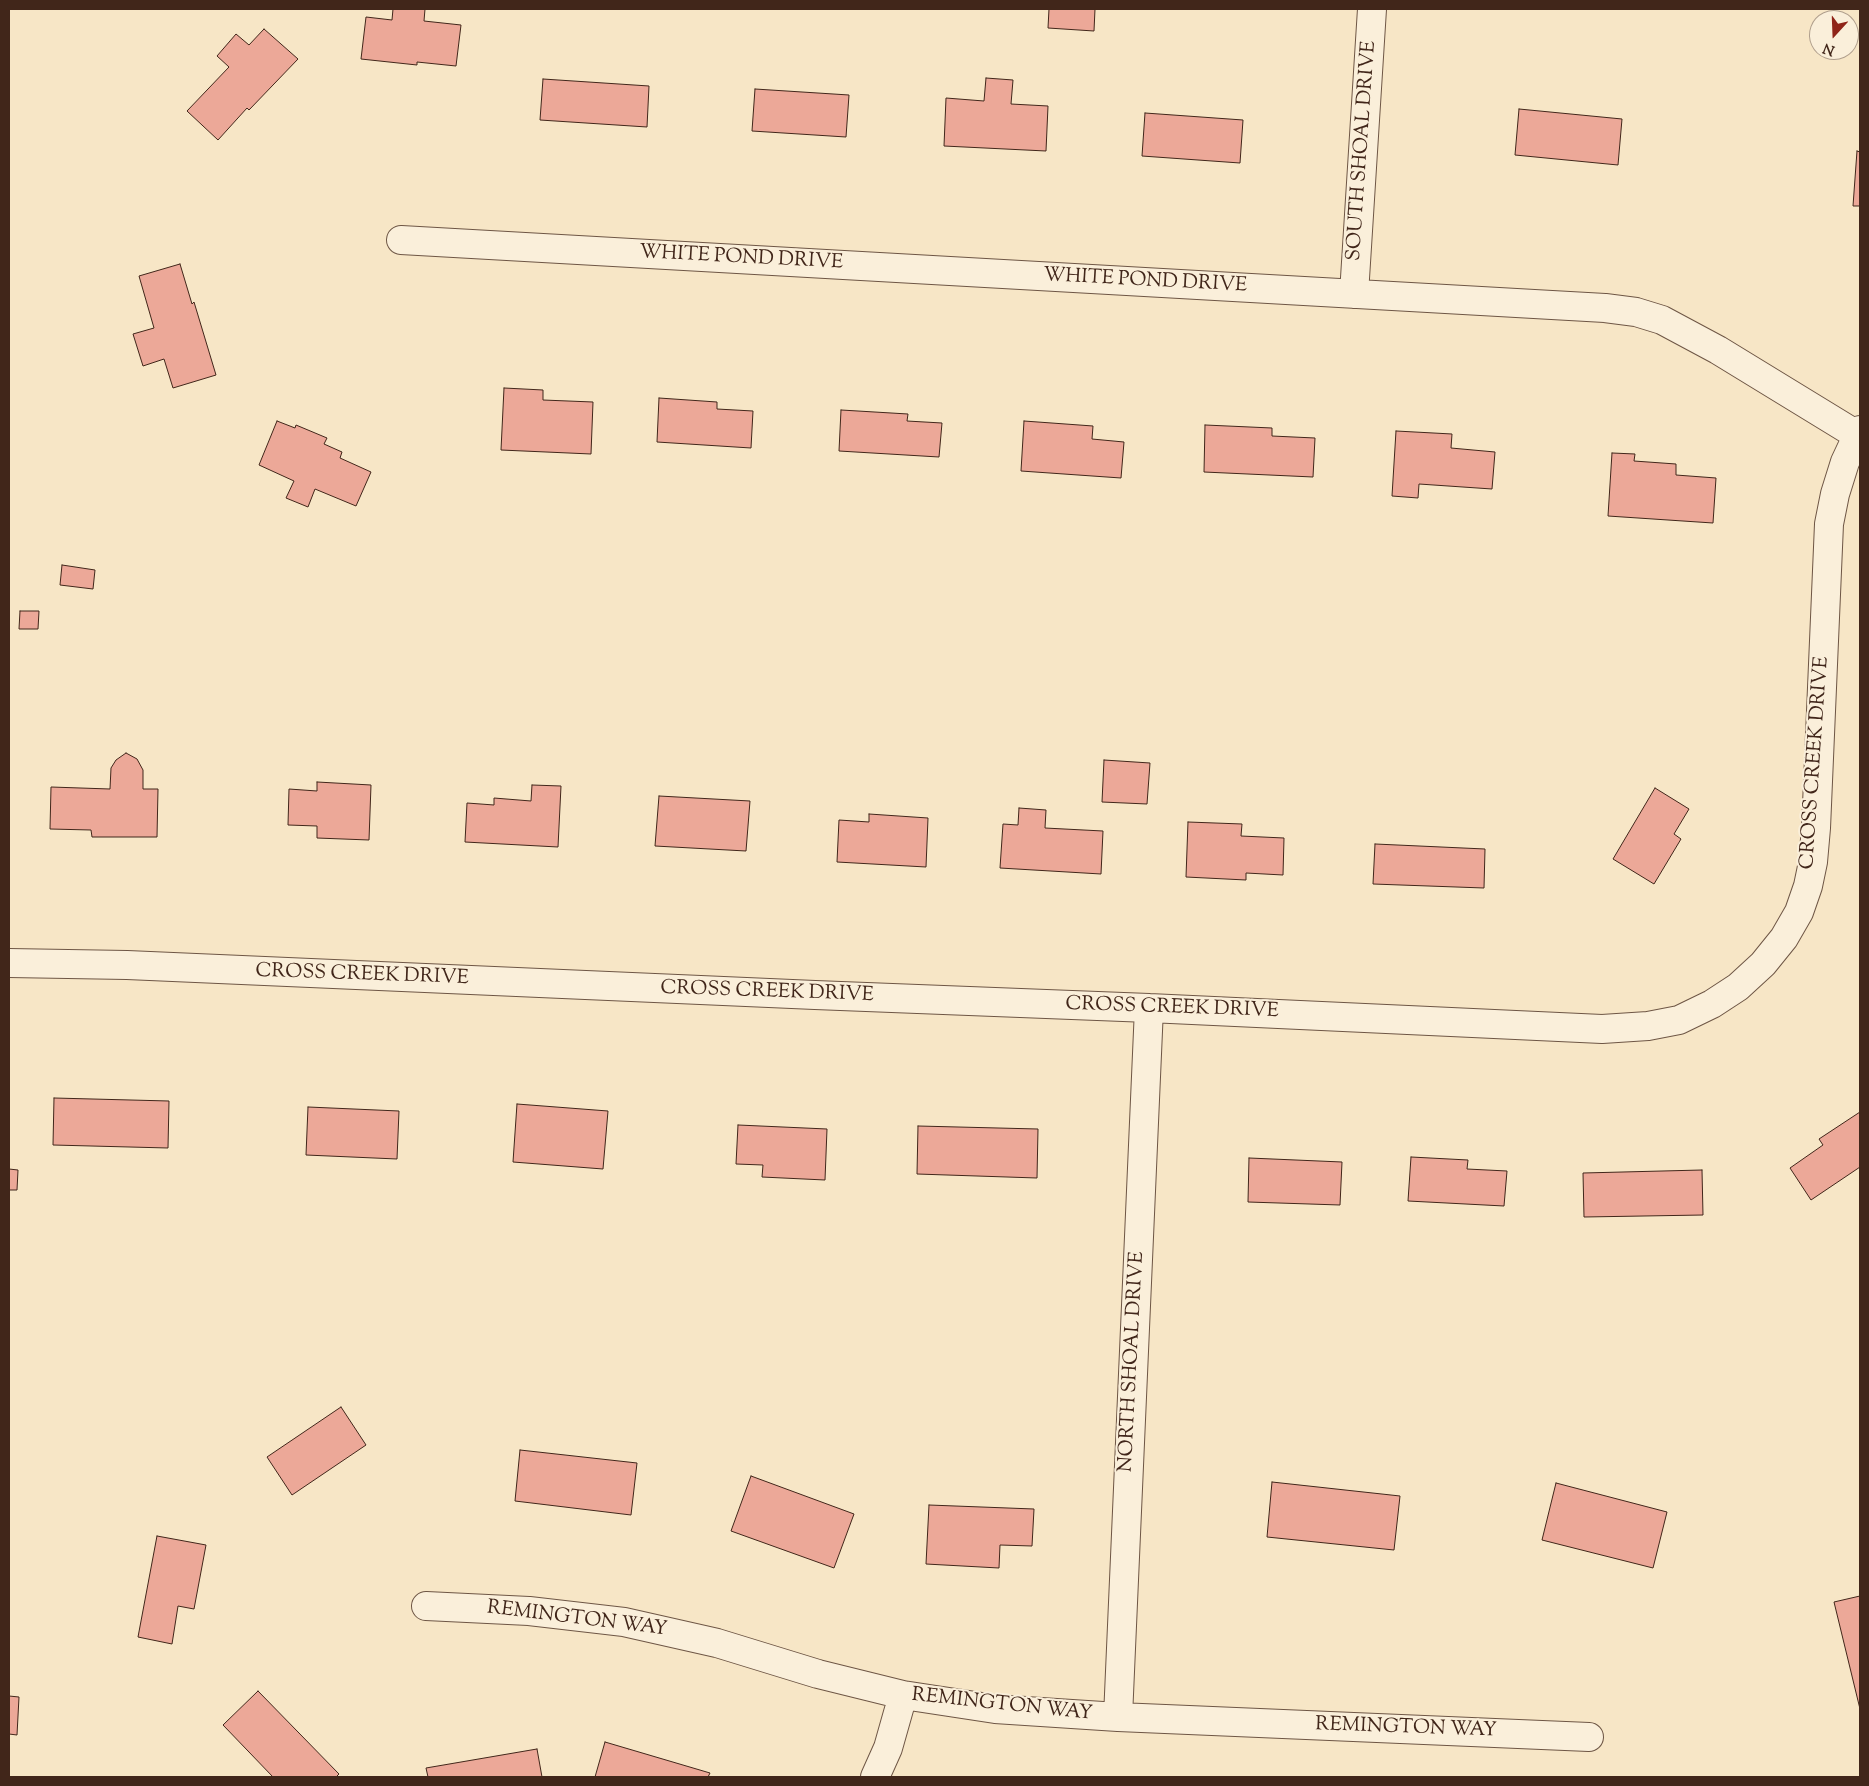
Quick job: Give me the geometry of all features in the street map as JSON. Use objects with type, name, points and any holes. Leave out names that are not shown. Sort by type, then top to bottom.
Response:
[{"type":"street","name":"SOUTH SHOAL DRIVE","points":[[1354,294],[1372,9]]},
{"type":"street","name":"WHITE POND DRIVE","points":[[401,240],[1605,308],[1636,312],[1662,320],[1858,432]]},
{"type":"street","name":"CROSS CREEK DRIVE","points":[[9,963],[127,965],[1602,1029],[1648,1026],[1680,1020],[1712,1004],[1738,987],[1763,964],[1784,938],[1799,912],[1808,886],[1816,828],[1830,524],[1845,462],[1858,432]]},
{"type":"street","name":"NORTH SHOAL DRIVE","points":[[1118,1717],[1149,1008]]},
{"type":"street","name":"REMINGTON WAY","points":[[426,1606],[529,1611],[624,1622],[717,1643],[818,1674],[903,1696],[995,1709],[1118,1717],[1589,1737]]},
{"type":"street","points":[[875,1777],[888,1748],[903,1696]]},
{"type":"building","points":[[393,9],[425,9],[424,21],[461,25],[456,66],[417,62],[417,65],[361,59],[366,17],[392,20]]},
{"type":"building","points":[[1049,9],[1095,9],[1094,31],[1048,28]]},
{"type":"building","points":[[264,29],[298,59],[249,110],[247,108],[218,140],[187,111],[229,67],[217,56],[236,34],[249,45]]},
{"type":"building","points":[[986,78],[1013,80],[1011,104],[1048,106],[1046,151],[944,146],[946,98],[984,101]]},
{"type":"building","points":[[543,79],[649,86],[647,127],[540,120]]},
{"type":"building","points":[[755,89],[849,95],[846,137],[752,131]]},
{"type":"building","points":[[1519,109],[1622,119],[1618,165],[1515,155]]},
{"type":"building","points":[[1145,113],[1243,120],[1240,163],[1142,156]]},
{"type":"building","points":[[1857,151],[1860,152],[1860,206],[1853,206]]},
{"type":"building","points":[[180,264],[192,304],[194,302],[216,375],[173,388],[164,359],[143,366],[133,334],[154,328],[139,276]]},
{"type":"building","points":[[504,388],[543,390],[543,400],[593,402],[591,454],[501,450]]},
{"type":"building","points":[[659,398],[717,402],[717,409],[753,411],[751,448],[657,442]]},
{"type":"building","points":[[841,410],[908,414],[907,421],[942,423],[939,457],[839,451]]},
{"type":"building","points":[[277,421],[295,428],[296,425],[327,438],[324,444],[342,452],[340,458],[371,472],[356,506],[315,489],[308,507],[286,498],[294,481],[259,465]]},
{"type":"building","points":[[1024,421],[1093,426],[1092,439],[1124,442],[1121,478],[1021,471]]},
{"type":"building","points":[[1205,425],[1272,428],[1272,436],[1315,438],[1313,477],[1204,472]]},
{"type":"building","points":[[1396,431],[1452,434],[1451,448],[1495,452],[1492,489],[1419,484],[1418,498],[1392,496]]},
{"type":"building","points":[[1612,453],[1635,454],[1634,461],[1676,464],[1676,475],[1716,478],[1713,523],[1608,516]]},
{"type":"building","points":[[62,565],[95,570],[93,589],[60,585]]},
{"type":"building","points":[[20,611],[39,611],[38,629],[19,629]]},
{"type":"building","points":[[126,753],[137,759],[143,770],[143,789],[158,789],[157,837],[92,837],[91,830],[50,829],[51,787],[110,789],[111,768],[116,760]]},
{"type":"building","points":[[1104,760],[1150,763],[1147,804],[1102,802]]},
{"type":"building","points":[[317,782],[371,785],[369,840],[317,838],[317,826],[288,825],[289,789],[317,791]]},
{"type":"building","points":[[532,785],[561,786],[558,847],[465,842],[467,803],[494,805],[494,798],[531,801]]},
{"type":"building","points":[[1655,788],[1689,809],[1674,834],[1681,839],[1654,884],[1613,859]]},
{"type":"building","points":[[659,796],[750,801],[746,851],[655,846]]},
{"type":"building","points":[[1019,808],[1046,810],[1045,828],[1103,831],[1101,874],[1000,868],[1003,824],[1018,825]]},
{"type":"building","points":[[869,814],[928,818],[926,867],[837,862],[839,820],[869,822]]},
{"type":"building","points":[[1188,822],[1242,824],[1241,836],[1284,838],[1283,875],[1246,873],[1246,880],[1186,877]]},
{"type":"building","points":[[1375,844],[1485,849],[1484,888],[1373,884]]},
{"type":"building","points":[[54,1098],[169,1101],[168,1148],[53,1145]]},
{"type":"building","points":[[517,1104],[608,1111],[603,1169],[513,1162]]},
{"type":"building","points":[[308,1107],[399,1111],[397,1159],[306,1155]]},
{"type":"building","points":[[1860,1112],[1860,1167],[1811,1200],[1790,1168],[1823,1145],[1819,1139]]},
{"type":"building","points":[[738,1125],[827,1129],[825,1180],[762,1177],[763,1165],[736,1164]]},
{"type":"building","points":[[918,1126],[1038,1129],[1037,1178],[917,1174]]},
{"type":"building","points":[[1411,1157],[1468,1160],[1467,1169],[1507,1171],[1504,1206],[1408,1201]]},
{"type":"building","points":[[1249,1158],[1342,1162],[1340,1205],[1248,1202]]},
{"type":"building","points":[[9,1169],[18,1170],[17,1190],[9,1190]]},
{"type":"building","points":[[1702,1170],[1703,1215],[1584,1217],[1583,1173]]},
{"type":"building","points":[[341,1407],[366,1445],[292,1495],[267,1457]]},
{"type":"building","points":[[520,1450],[637,1463],[631,1515],[515,1501]]},
{"type":"building","points":[[751,1476],[854,1514],[834,1568],[731,1531]]},
{"type":"building","points":[[1272,1482],[1400,1496],[1394,1550],[1267,1537]]},
{"type":"building","points":[[1556,1483],[1667,1512],[1653,1568],[1542,1540]]},
{"type":"building","points":[[929,1505],[1034,1509],[1032,1546],[1000,1545],[999,1568],[926,1564]]},
{"type":"building","points":[[157,1536],[206,1545],[194,1609],[178,1606],[172,1644],[138,1637]]},
{"type":"building","points":[[1860,1596],[1860,1709],[1834,1602]]},
{"type":"building","points":[[258,1691],[339,1774],[336,1777],[273,1777],[223,1725]]},
{"type":"building","points":[[9,1696],[19,1697],[17,1735],[9,1734]]},
{"type":"building","points":[[605,1742],[710,1773],[708,1777],[595,1777]]},
{"type":"building","points":[[537,1749],[542,1777],[428,1777],[426,1768]]}]
